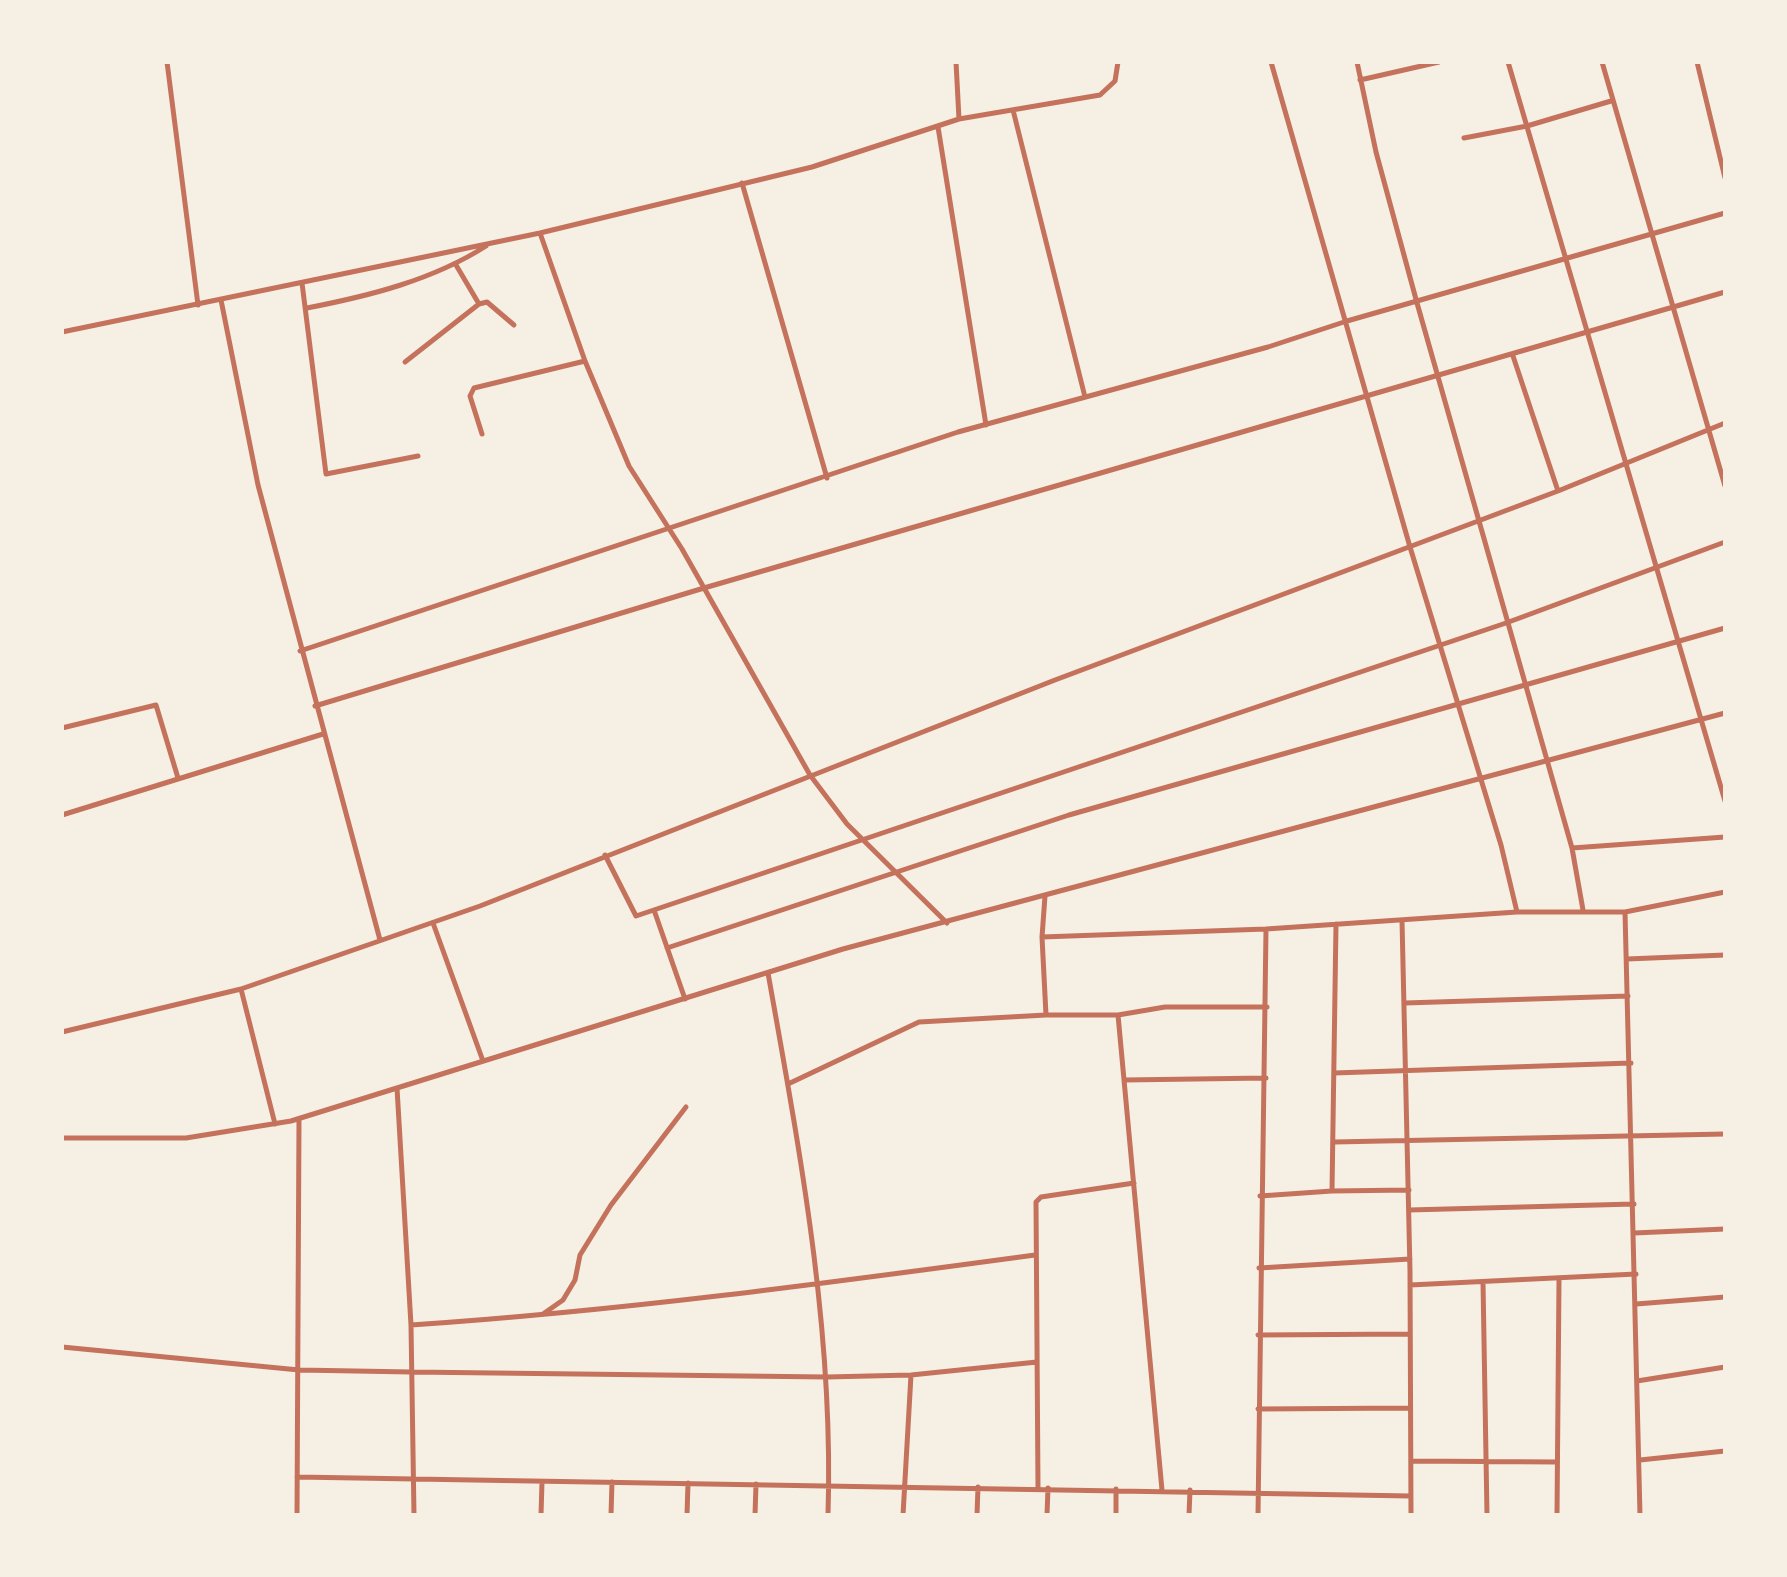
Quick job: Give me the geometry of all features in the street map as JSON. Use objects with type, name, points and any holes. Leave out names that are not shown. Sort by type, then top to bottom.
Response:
[{"type":"street","points":[[167,62],[198,305]]},
{"type":"street","points":[[956,62],[959,119]]},
{"type":"street","points":[[62,332],[540,233],[812,167],[959,119],[1100,95],[1115,81],[1118,62]]},
{"type":"street","points":[[1271,62],[1517,912]]},
{"type":"street","points":[[1357,62],[1376,152],[1437,377],[1572,848],[1583,910]]},
{"type":"street","points":[[1360,80],[1439,62]]},
{"type":"street","points":[[1508,62],[1725,801]]},
{"type":"street","points":[[1602,62],[1725,486]]},
{"type":"street","points":[[1697,62],[1725,178]]},
{"type":"street","points":[[1464,138],[1527,126],[1611,101]]},
{"type":"street","points":[[1013,110],[1085,397]]},
{"type":"street","points":[[938,127],[986,425]]},
{"type":"street","points":[[742,183],[827,478]]},
{"type":"street","points":[[300,651],[986,425],[1268,347],[1564,257],[1725,213]]},
{"type":"street","points":[[540,233],[585,361],[629,466],[704,588],[810,775],[830,805],[947,923]]},
{"type":"street","points":[[307,308],[361,297],[456,265],[490,244]]},
{"type":"street","points":[[456,265],[479,304]]},
{"type":"street","points":[[302,283],[326,474],[418,456]]},
{"type":"street","points":[[315,706],[704,588],[1513,356],[1725,292]]},
{"type":"street","points":[[221,300],[258,485],[300,651],[380,940]]},
{"type":"street","points":[[405,362],[479,304],[487,302],[514,325]]},
{"type":"street","points":[[1513,356],[1558,491]]},
{"type":"street","points":[[482,434],[470,396],[474,388],[585,361]]},
{"type":"street","points":[[62,1032],[241,989],[433,923],[810,775],[1558,491],[1725,423]]},
{"type":"street","points":[[605,855],[633,915],[654,910],[1440,646],[1725,542]]},
{"type":"street","points":[[667,948],[1069,815],[1725,628]]},
{"type":"street","points":[[62,728],[156,705],[178,778]]},
{"type":"street","points":[[62,1138],[186,1138],[299,1119],[768,973],[1725,713]]},
{"type":"street","points":[[62,815],[323,734]]},
{"type":"street","points":[[1572,848],[1725,837]]},
{"type":"street","points":[[1042,937],[1266,929],[1517,912],[1625,912],[1725,892]]},
{"type":"street","points":[[1045,896],[1042,937],[1046,1015]]},
{"type":"street","points":[[654,910],[685,999]]},
{"type":"street","points":[[1625,912],[1640,1515]]},
{"type":"street","points":[[1402,920],[1409,1190],[1411,1515]]},
{"type":"street","points":[[433,923],[483,1061]]},
{"type":"street","points":[[1332,1191],[1336,924]]},
{"type":"street","points":[[1258,1515],[1258,1335],[1266,1078],[1266,929]]},
{"type":"street","points":[[1627,959],[1725,955]]},
{"type":"street","points":[[768,973],[820,1284],[827,1377],[828,1515]]},
{"type":"street","points":[[241,989],[275,1124]]},
{"type":"street","points":[[1405,1003],[1628,996]]},
{"type":"street","points":[[788,1084],[919,1022],[1046,1015],[1118,1015],[1165,1007],[1267,1007]]},
{"type":"street","points":[[1118,1015],[1162,1490]]},
{"type":"street","points":[[1334,1073],[1631,1063]]},
{"type":"street","points":[[1124,1080],[1266,1078]]},
{"type":"street","points":[[397,1088],[411,1325],[414,1515]]},
{"type":"street","points":[[541,1315],[563,1300],[575,1280],[580,1255],[611,1205],[686,1107]]},
{"type":"street","points":[[297,1515],[299,1119]]},
{"type":"street","points":[[1334,1142],[1725,1134]]},
{"type":"street","points":[[1038,1488],[1035,1208],[1041,1197],[1134,1183]]},
{"type":"street","points":[[1260,1196],[1409,1190]]},
{"type":"street","points":[[1409,1210],[1634,1204]]},
{"type":"street","points":[[1634,1233],[1725,1229]]},
{"type":"street","points":[[411,1325],[541,1315],[820,1284],[1035,1255]]},
{"type":"street","points":[[1259,1268],[1410,1259]]},
{"type":"street","points":[[1410,1285],[1636,1274]]},
{"type":"street","points":[[1557,1515],[1559,1279]]},
{"type":"street","points":[[1483,1282],[1487,1515]]},
{"type":"street","points":[[1636,1304],[1725,1297]]},
{"type":"street","points":[[1258,1335],[1410,1334]]},
{"type":"street","points":[[62,1347],[299,1370],[411,1372],[827,1377],[911,1375],[1037,1362]]},
{"type":"street","points":[[1637,1381],[1725,1367]]},
{"type":"street","points":[[903,1515],[911,1375]]},
{"type":"street","points":[[1258,1409],[1410,1408]]},
{"type":"street","points":[[1640,1460],[1725,1451]]},
{"type":"street","points":[[1411,1461],[1557,1462]]},
{"type":"street","points":[[297,1477],[1411,1496]]},
{"type":"street","points":[[541,1515],[542,1482]]},
{"type":"street","points":[[611,1515],[612,1482]]},
{"type":"street","points":[[687,1515],[688,1483]]},
{"type":"street","points":[[755,1515],[756,1484]]},
{"type":"street","points":[[977,1515],[978,1487]]},
{"type":"street","points":[[1047,1515],[1048,1488]]},
{"type":"street","points":[[1116,1489],[1116,1515]]},
{"type":"street","points":[[1189,1515],[1190,1490]]}]
